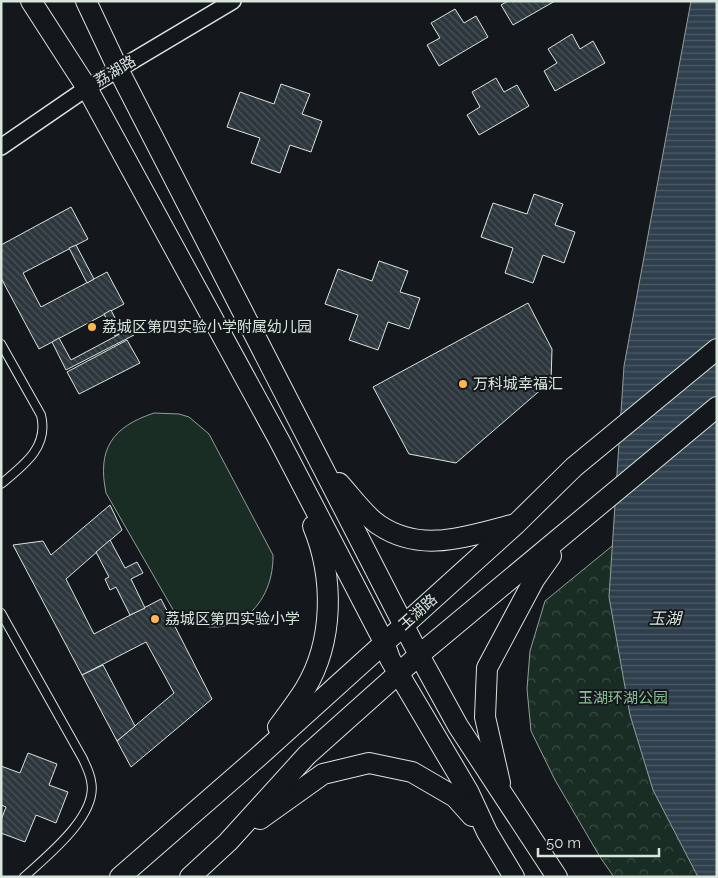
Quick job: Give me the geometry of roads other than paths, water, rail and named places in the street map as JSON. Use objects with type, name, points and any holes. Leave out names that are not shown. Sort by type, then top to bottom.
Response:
[{"type":"main road","points":[[31,1],[87,88],[278,440],[403,682],[468,791],[487,832],[514,877]]},
{"type":"main road","points":[[86,1],[118,69],[325,468],[403,624],[458,726],[557,877]]},
{"type":"main road","name":"玉湖路","points":[[120,877],[258,757],[403,624],[516,524],[574,467],[717,349]]},
{"type":"main road","points":[[190,877],[228,842],[307,755],[403,682],[420,655],[717,407]]},
{"type":"main road","points":[[258,757],[306,688],[320,656],[327,628],[327,575],[317,537],[278,440]]},
{"type":"main road","points":[[325,468],[378,525],[407,539],[431,543],[516,524]]},
{"type":"main road","points":[[504,797],[485,718],[487,668],[534,580],[566,535]]},
{"type":"main road","points":[[403,682],[424,742],[455,796],[487,832]]},
{"type":"main road","points":[[228,842],[323,774],[369,763],[412,772],[455,796]]},
{"type":"street","name":"荔湖路","points":[[1,148],[87,88],[233,1]]},
{"type":"lane","points":[[1,344],[41,415],[44,427],[38,449],[26,463],[1,484]]},
{"type":"lane","points":[[1,613],[83,758],[92,782],[89,807],[60,844],[24,877]]},
{"type":"water","name":"玉湖","points":[[691,1],[717,1],[717,877],[698,877],[653,790],[630,715],[609,597],[624,366]]},
{"type":"place","name":"荔城区第四实验小学附属幼儿园","points":[[92,327]]},
{"type":"place","name":"万科城幸福汇","points":[[463,384]]},
{"type":"place","name":"荔城区第四实验小学","points":[[155,619]]},
{"type":"park label","name":"玉湖环湖公园","points":[[623,698]]}]
